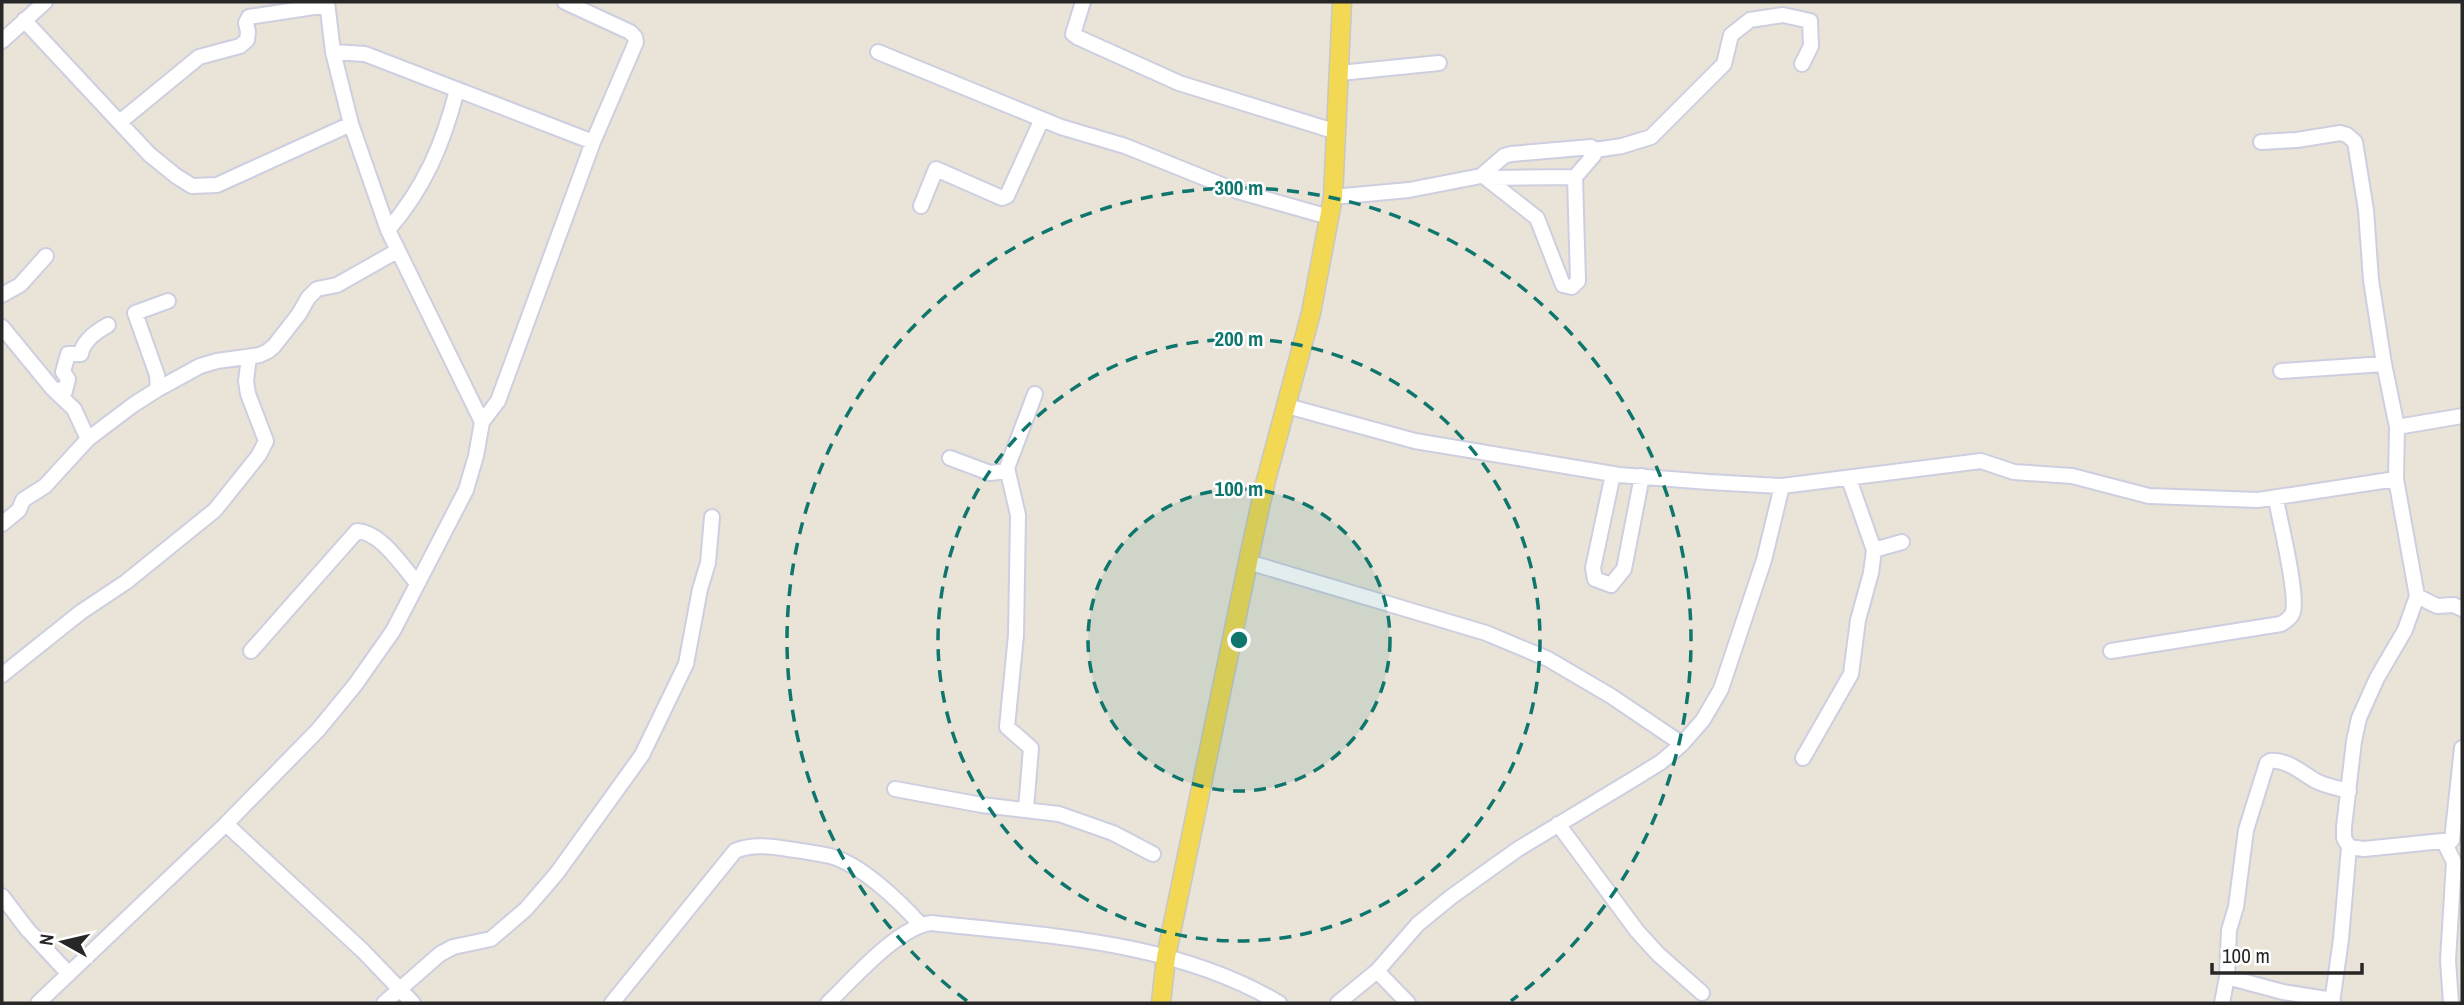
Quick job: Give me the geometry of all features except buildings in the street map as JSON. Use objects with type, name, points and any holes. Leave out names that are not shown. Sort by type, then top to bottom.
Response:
[{"type":"main road","points":[[1161,1003],[1166,957],[1248,562],[1311,313],[1333,197],[1342,2]]},
{"type":"street","points":[[2,41],[45,2]]},
{"type":"street","points":[[1083,2],[1073,29],[1073,34],[1077,37],[1179,83],[1337,132]]},
{"type":"street","points":[[121,121],[199,57],[240,46],[247,40],[246,23],[249,17],[327,3],[333,52],[351,124],[387,230],[482,422]]},
{"type":"street","points":[[38,1003],[226,824],[318,730],[355,685],[393,631],[466,490],[482,422],[498,401],[593,142],[636,42],[630,32],[569,3]]},
{"type":"street","points":[[1485,177],[1504,156],[1511,154],[1591,147],[1595,150],[1622,146],[1651,137],[1724,64],[1731,35],[1750,20],[1783,15],[1810,21],[1811,46],[1802,64]]},
{"type":"street","points":[[24,20],[149,154],[192,186],[217,185],[351,124]]},
{"type":"street","points":[[878,51],[1042,119],[1125,146],[1237,191],[1329,217]]},
{"type":"street","points":[[333,52],[365,54],[593,142]]},
{"type":"street","points":[[1340,73],[1440,63]]},
{"type":"street","points":[[387,230],[414,196],[435,160],[457,90]]},
{"type":"street","points":[[921,206],[936,169],[1002,198],[1007,196],[1042,119]]},
{"type":"street","points":[[2227,977],[2333,1002],[2349,847],[2344,838],[2354,741],[2360,718],[2377,678],[2405,630],[2417,591],[2396,479],[2397,426],[2371,280],[2366,210],[2355,142],[2340,133],[2261,142]]},
{"type":"street","points":[[1485,177],[1537,218],[1563,285],[1572,287],[1578,281],[1575,177],[1594,155],[1595,150]]},
{"type":"street","points":[[1333,197],[1409,190],[1485,177],[1575,177]]},
{"type":"street","points":[[2,524],[19,510],[23,500],[45,486],[88,439],[158,388],[200,366],[260,355],[275,346],[317,289],[337,285],[397,251]]},
{"type":"street","points":[[2,295],[20,285],[46,256]]},
{"type":"street","points":[[158,388],[157,375],[135,313],[168,301]]},
{"type":"street","points":[[52,389],[65,391],[68,379],[63,372],[68,354],[81,354],[82,348],[96,332],[108,326]]},
{"type":"street","points":[[2,327],[52,389],[74,410],[88,439]]},
{"type":"street","points":[[2,675],[82,612],[126,582],[157,554],[215,510],[259,455],[266,441],[248,394],[246,381],[249,357]]},
{"type":"street","points":[[2281,371],[2384,364]]},
{"type":"street","points":[[1026,809],[1031,748],[1007,727],[1016,635],[1018,515],[1007,468],[1035,394]]},
{"type":"street","points":[[1287,406],[1415,441],[1613,474],[1782,486],[1986,461],[2014,472],[2073,476],[2150,496],[2233,500],[2276,499],[2396,479]]},
{"type":"street","points":[[2397,426],[2462,416]]},
{"type":"street","points":[[950,458],[990,473],[1008,471]]},
{"type":"street","points":[[1613,474],[1593,568],[1595,579],[1611,585],[1624,569],[1642,476]]},
{"type":"street","points":[[1803,758],[1851,674],[1858,620],[1871,573],[1874,550],[1849,479]]},
{"type":"street","points":[[1338,1003],[1377,971],[1418,924],[1451,897],[1518,849],[1661,762],[1682,744],[1709,711],[1721,689],[1764,560],[1782,486]]},
{"type":"street","points":[[2111,651],[2281,624],[2286,621],[2293,608],[2290,573],[2276,499]]},
{"type":"street","points":[[384,1003],[440,954],[453,947],[491,939],[526,909],[572,853],[642,755],[686,664],[708,563],[712,517]]},
{"type":"street","points":[[251,651],[357,531],[378,540],[417,583]]},
{"type":"street","points":[[1874,550],[1902,542]]},
{"type":"street","points":[[1248,562],[1486,632],[1548,659],[1611,696],[1682,744]]},
{"type":"street","points":[[2417,591],[2437,606],[2454,605],[2462,609]]},
{"type":"street","points":[[2451,1003],[2448,960],[2462,748]]},
{"type":"street","points":[[2222,1003],[2227,977],[2229,930],[2246,830],[2267,763],[2277,760],[2318,783],[2348,791]]},
{"type":"street","points":[[895,789],[982,805],[1059,814],[1113,833],[1153,854]]},
{"type":"street","points":[[226,824],[363,951],[413,1003]]},
{"type":"street","points":[[1558,824],[1637,931],[1658,954],[1702,993]]},
{"type":"street","points":[[2349,847],[2455,849]]},
{"type":"street","points":[[612,1003],[735,851],[743,848],[779,848],[831,856],[847,863],[894,899],[920,924]]},
{"type":"street","points":[[2,896],[27,929],[69,974]]},
{"type":"street","points":[[828,1003],[876,956],[920,924],[932,923],[1111,944],[1166,957],[1240,983],[1279,1003]]},
{"type":"street","points":[[1377,971],[1408,1003]]}]
